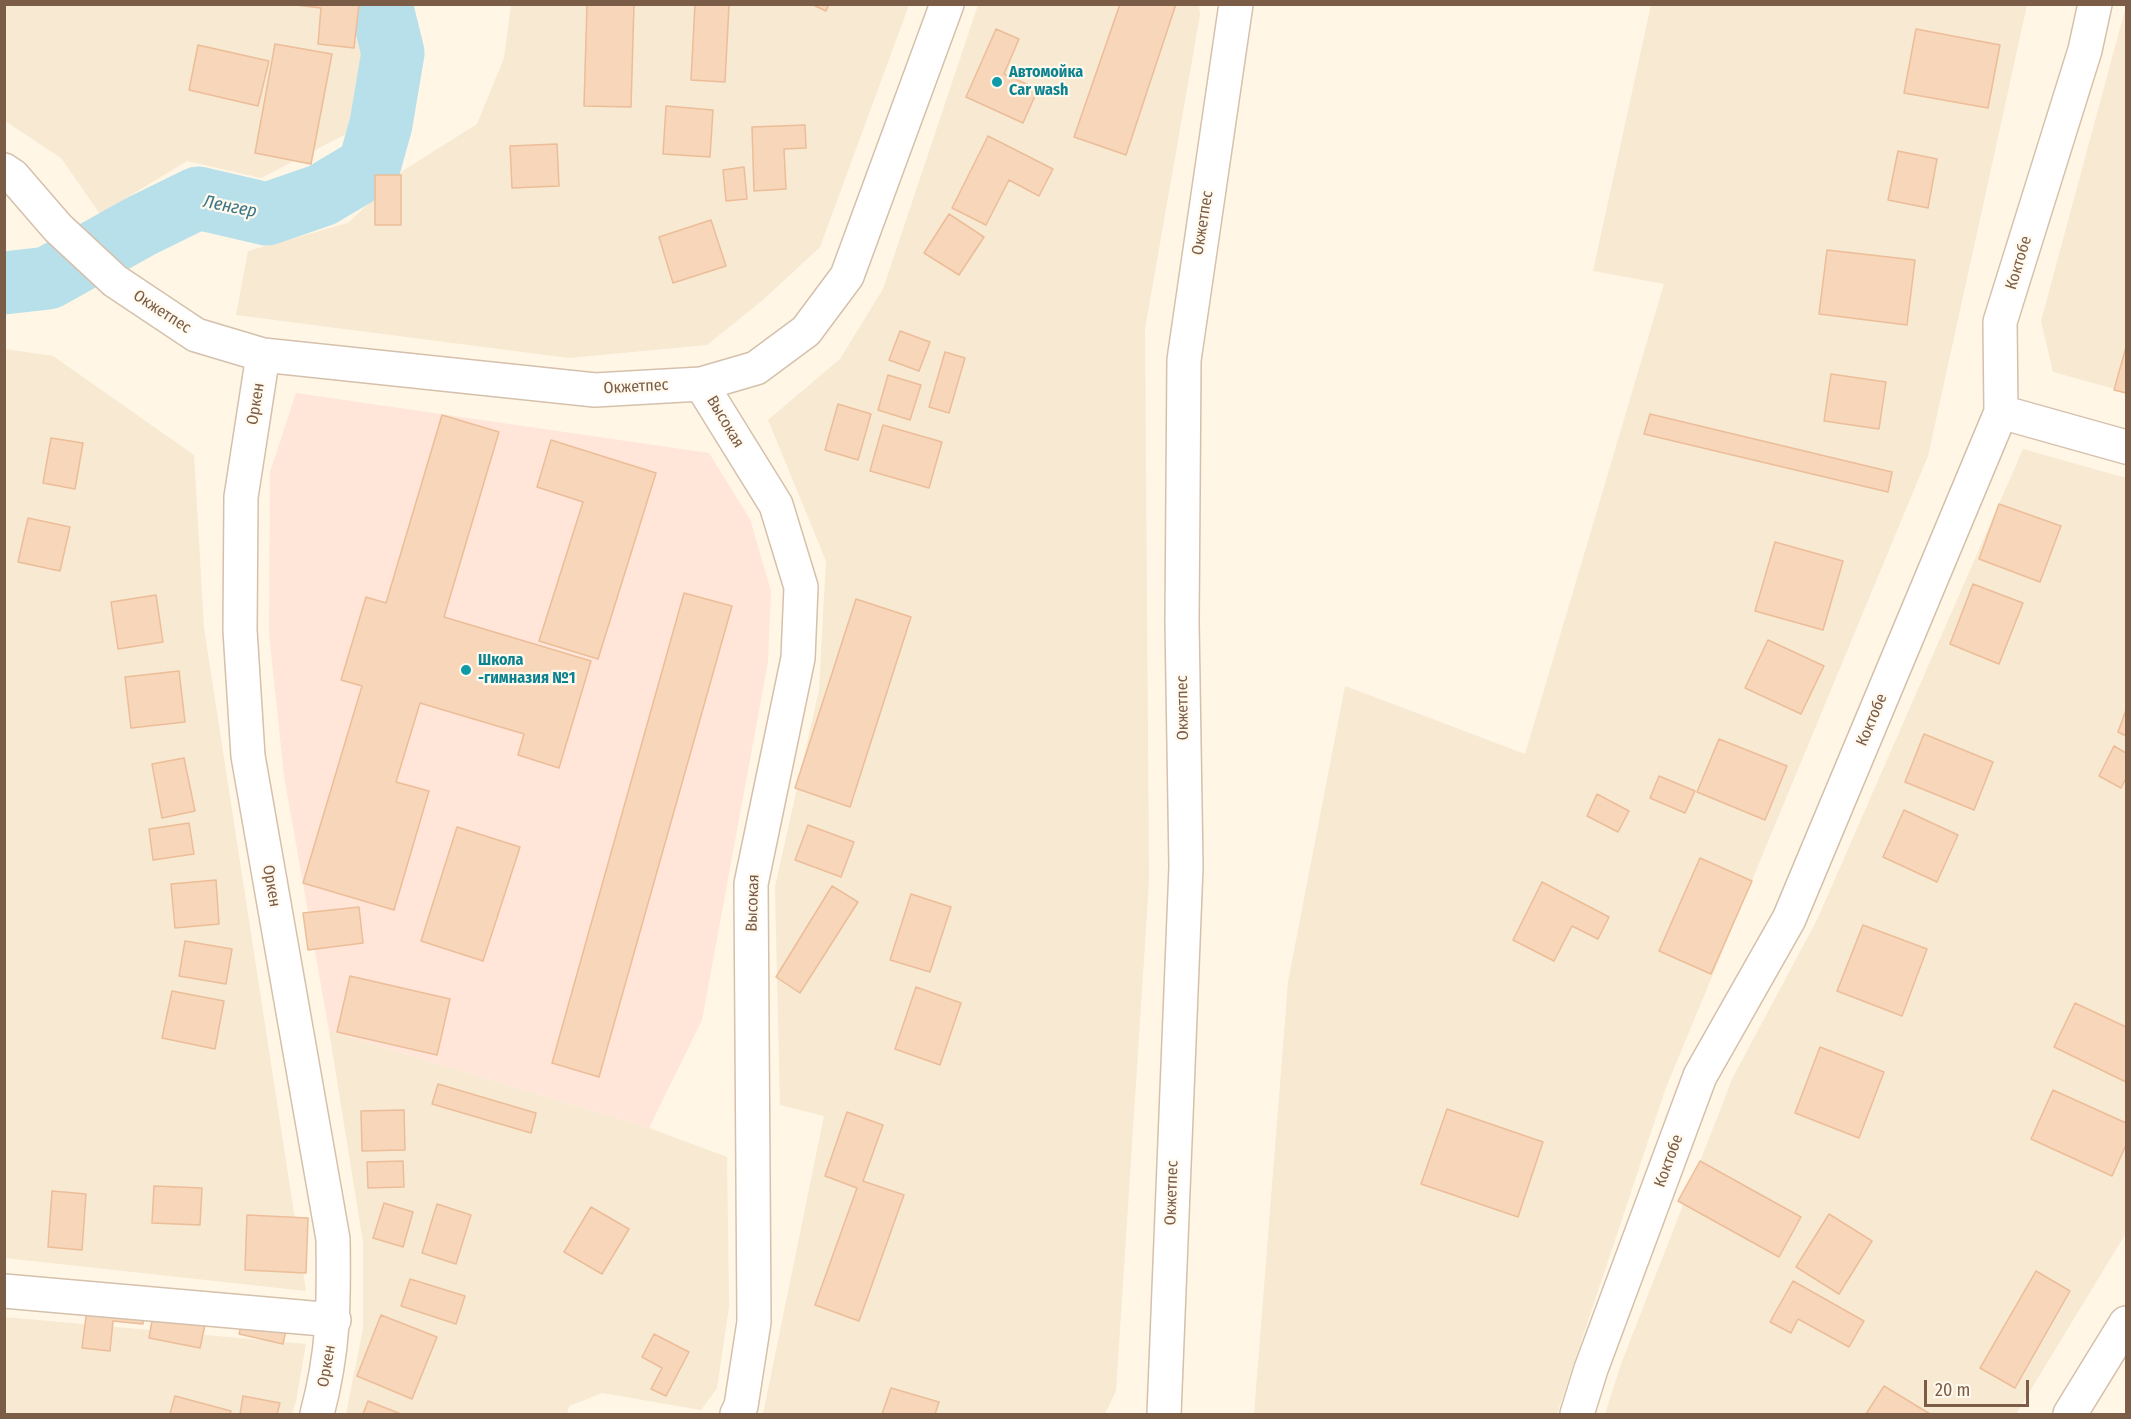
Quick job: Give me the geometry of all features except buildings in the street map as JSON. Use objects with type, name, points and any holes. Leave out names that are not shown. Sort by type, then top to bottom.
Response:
[{"type":"street","name":"Окжетпес","points":[[4,170],[13,176],[58,228],[115,281],[196,335],[263,355],[595,390],[701,384],[756,368],[806,331],[847,276],[947,4]]},
{"type":"street","name":"Окжетпес","points":[[1164,1414],[1186,867],[1182,622],[1184,360],[1236,4]]},
{"type":"street","name":"Коктобе","points":[[1577,1414],[1591,1369],[1700,1076],[1789,919],[2001,412],[2000,322],[2085,50],[2095,4]]},
{"type":"street","name":"Оркен","points":[[263,355],[241,497],[240,630],[248,756],[333,1239],[334,1320],[328,1371],[317,1414]]},
{"type":"street","name":"Высокая","points":[[701,384],[776,505],[801,587],[798,658],[751,884],[754,1322],[741,1406],[737,1414]]},
{"type":"street","points":[[2001,412],[2127,447]]},
{"type":"street","points":[[4,1291],[334,1320]]},
{"type":"street","points":[[2070,1414],[2127,1323]]},
{"type":"shaded area","points":[[4,5],[351,5],[366,54],[346,134],[261,178],[187,161],[100,214],[61,158],[5,121]]},
{"type":"shaded area","points":[[511,5],[909,5],[820,247],[764,299],[707,345],[569,358],[236,315],[248,251],[348,223],[404,170],[477,124],[504,58]]},
{"type":"shaded area","points":[[978,5],[1199,5],[1200,15],[1145,329],[1149,882],[1116,1391],[1105,1414],[763,1414],[824,1116],[780,1105],[775,887],[819,690],[826,561],[768,420],[840,359],[883,289]]},
{"type":"shaded area","points":[[1651,5],[2027,5],[1928,456],[1665,1090],[1557,1414],[1254,1414],[1288,982],[1345,686],[1525,754],[1664,284],[1593,271]]},
{"type":"shaded area","points":[[2126,6],[2126,392],[2053,372],[2041,321]]},
{"type":"shaded area","points":[[5,349],[53,356],[194,455],[204,628],[306,1291],[5,1258]]},
{"type":"shaded area","points":[[296,393],[709,453],[750,519],[771,591],[768,662],[702,1020],[649,1128],[329,1031],[284,776],[269,633],[270,472]]},
{"type":"shaded area","points":[[2023,449],[2126,478],[2126,1233],[2016,1414],[1605,1414],[1621,1364],[1733,1077],[1817,920]]},
{"type":"shaded area","points":[[329,1031],[649,1128],[727,1157],[729,1307],[717,1388],[701,1410],[602,1393],[569,1406],[567,1414],[346,1414],[363,1329],[363,1242]]},
{"type":"shaded area","points":[[4,1317],[306,1344],[292,1414],[5,1414]]},
{"type":"waterway","name":"Ленгер","points":[[4,283],[48,278],[141,226],[198,198],[267,214],[322,195],[369,167],[381,124],[393,53],[381,4]]},
{"type":"place","name":"Автомойка Car wash","points":[[997,82]]},
{"type":"place","name":"Школа -гимназия №1","points":[[466,670]]}]
